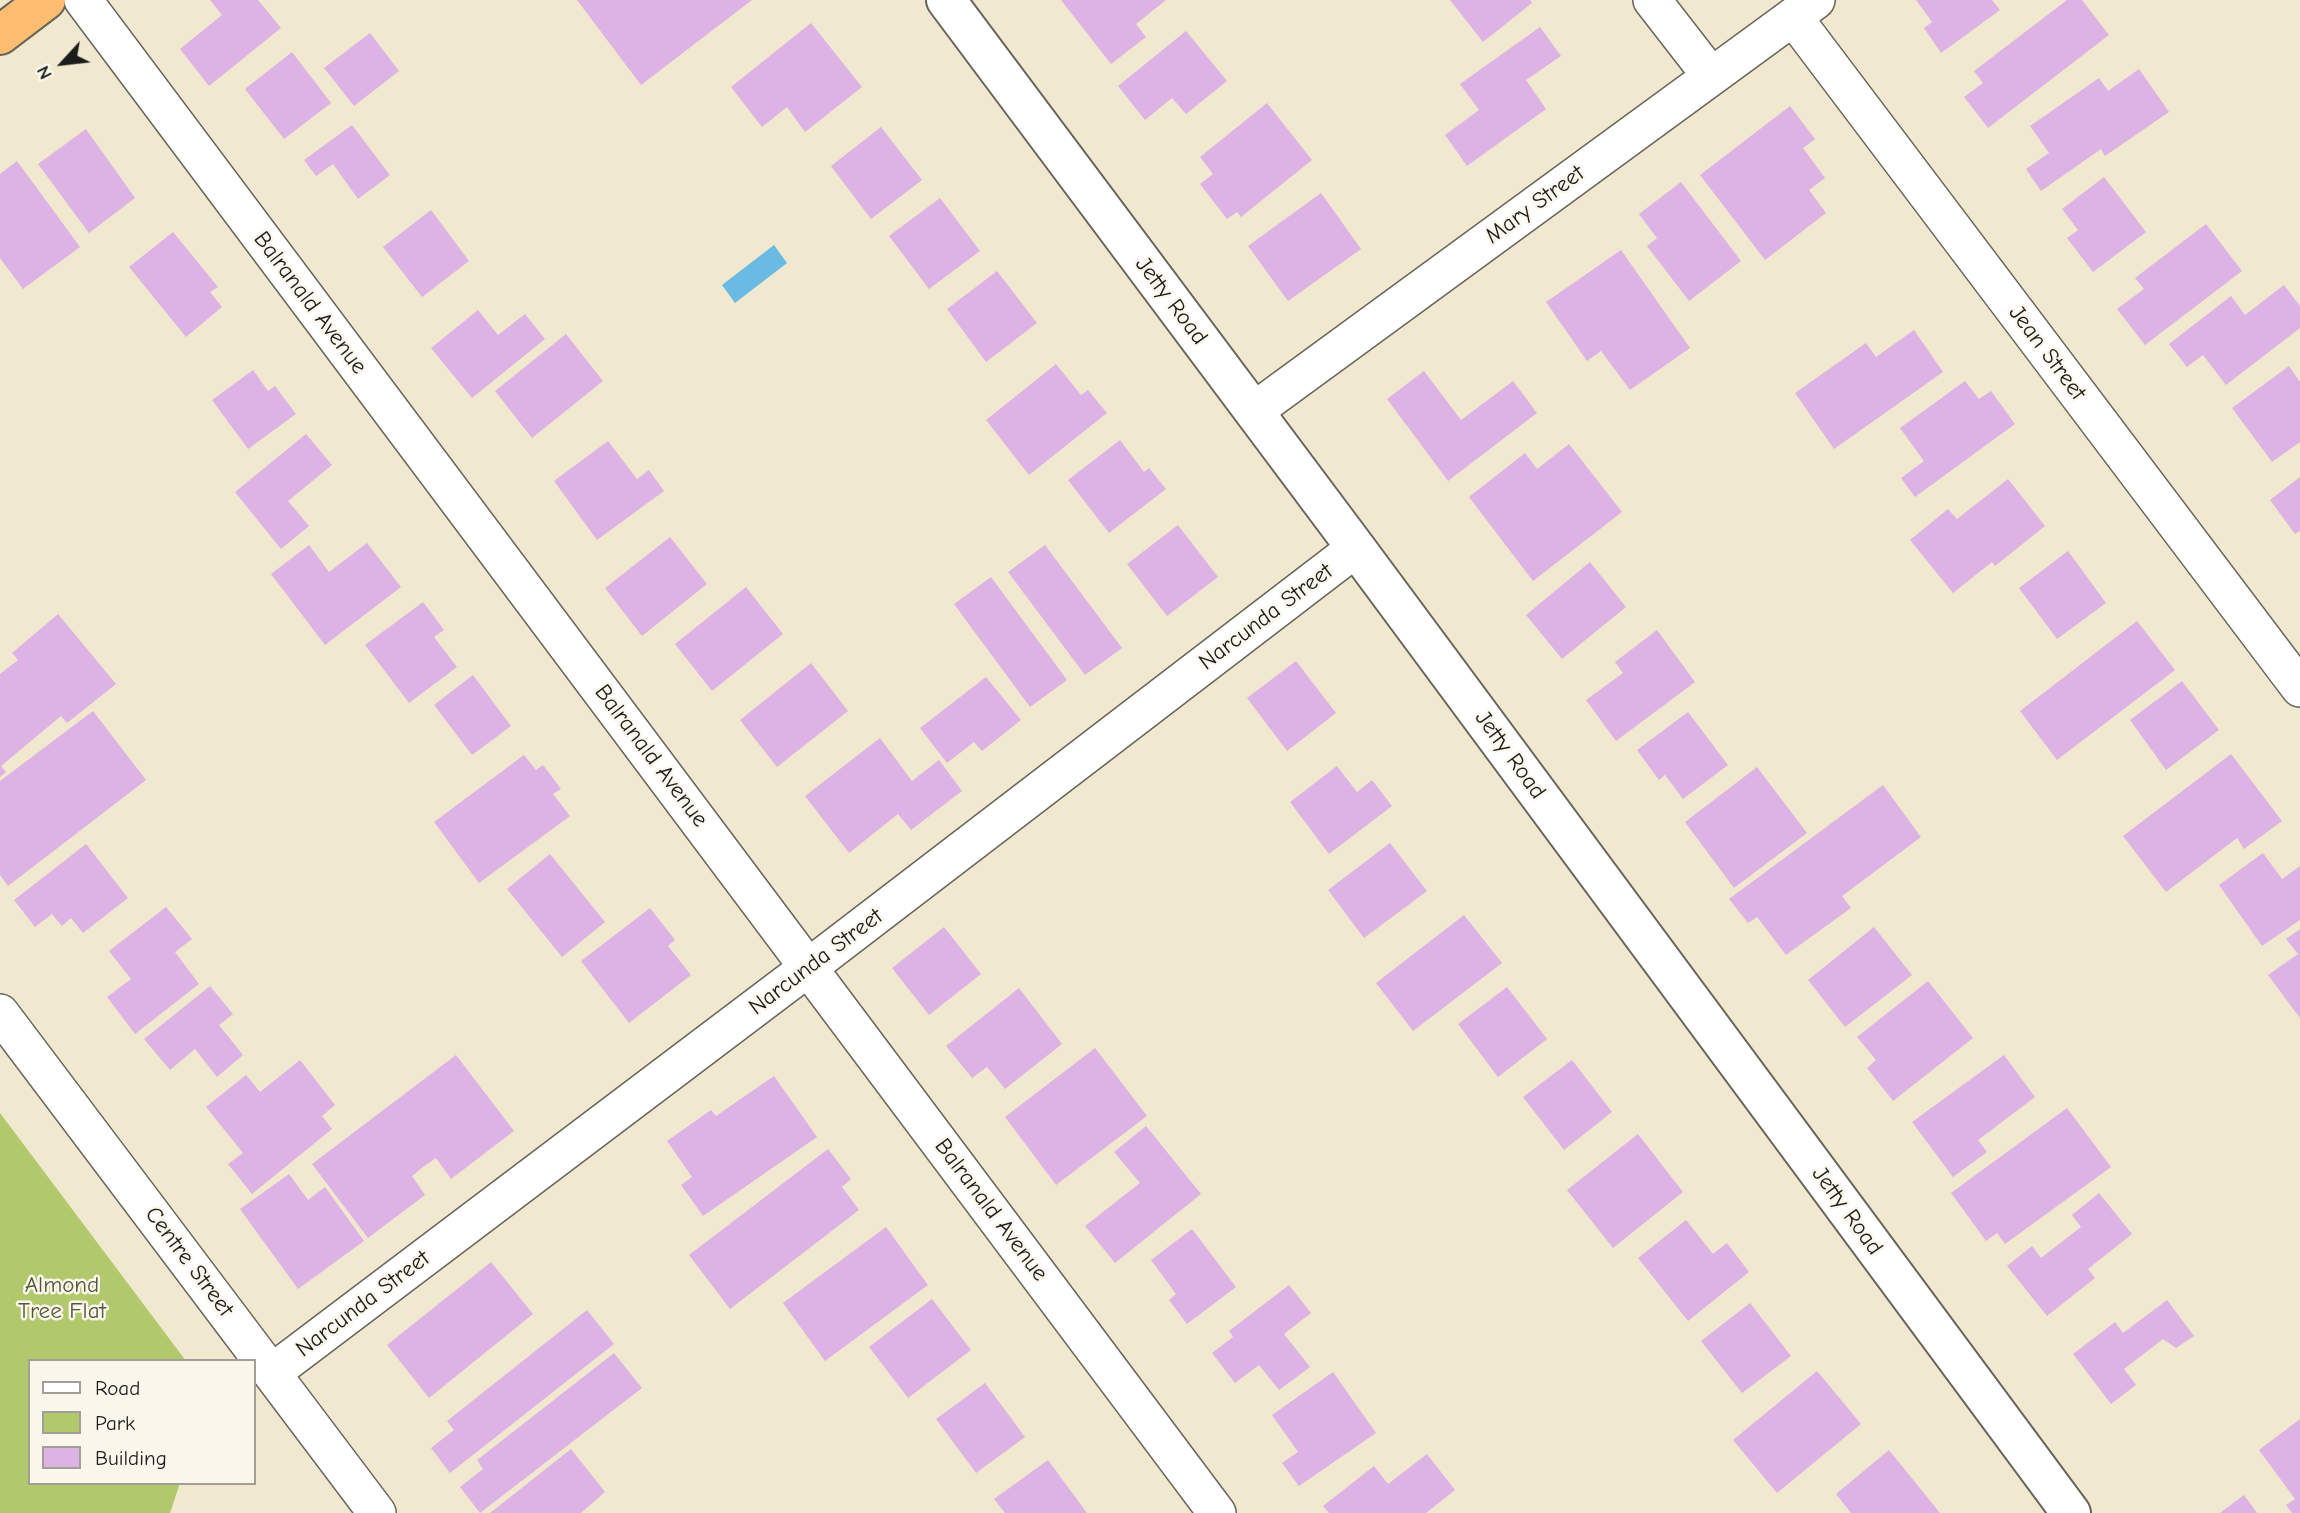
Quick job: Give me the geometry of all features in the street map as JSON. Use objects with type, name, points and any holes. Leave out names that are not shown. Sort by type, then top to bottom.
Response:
[{"type":"highway","points":[[0,35],[46,0]]},
{"type":"street","name":"Balranald Avenue","points":[[83,0],[1217,1513]]},
{"type":"street","name":"Jetty Road","points":[[946,0],[2071,1513]]},
{"type":"street","points":[[1652,0],[1711,76]]},
{"type":"street","name":"Mary Street","points":[[1254,411],[1805,9]]},
{"type":"street","name":"Jean Street","points":[[1805,9],[2300,688]]},
{"type":"street","name":"Narcunda Street","points":[[273,1372],[809,967],[1356,548]]},
{"type":"street","name":"Centre Street","points":[[0,1013],[377,1513]]},
{"type":"green space","name":"Almond Tree Flat","points":[[0,1113],[184,1359],[28,1359],[28,1485],[179,1485],[170,1513],[0,1513]]},
{"type":"water","points":[[774,245],[787,263],[735,303],[722,285]]},
{"type":"building","points":[[210,0],[258,0],[281,28],[209,86],[180,49],[222,15]]},
{"type":"building","points":[[577,0],[752,0],[641,85]]},
{"type":"building","points":[[1061,0],[1166,0],[1136,24],[1146,37],[1111,64]]},
{"type":"building","points":[[1450,0],[1530,0],[1532,3],[1483,42]]},
{"type":"building","points":[[1916,0],[1992,0],[2000,10],[1941,53],[1924,28],[1932,22]]},
{"type":"building","points":[[2067,0],[2082,0],[2109,35],[1988,128],[1964,97],[1983,83],[1974,71]]},
{"type":"building","points":[[811,23],[862,87],[805,132],[787,107],[762,127],[731,87]]},
{"type":"building","points":[[1540,27],[1561,56],[1526,80],[1546,109],[1467,166],[1445,135],[1479,110],[1460,84]]},
{"type":"building","points":[[1186,31],[1227,81],[1186,114],[1172,98],[1145,120],[1118,86]]},
{"type":"building","points":[[370,33],[399,71],[354,106],[324,68]]},
{"type":"building","points":[[292,52],[331,103],[284,139],[245,89]]},
{"type":"building","points":[[2139,69],[2169,112],[2105,156],[2101,149],[2041,191],[2026,169],[2049,153],[2030,126],[2099,78],[2108,91]]},
{"type":"building","points":[[1267,103],[1312,160],[1241,217],[1237,212],[1227,219],[1200,184],[1213,174],[1200,157]]},
{"type":"building","points":[[1790,106],[1815,139],[1803,148],[1825,178],[1809,190],[1826,213],[1765,260],[1700,175]]},
{"type":"building","points":[[352,125],[390,175],[358,199],[333,164],[316,176],[304,160]]},
{"type":"building","points":[[881,127],[922,180],[871,219],[831,166]]},
{"type":"building","points":[[86,129],[135,198],[89,233],[38,164]]},
{"type":"building","points":[[17,161],[80,247],[23,289],[0,258],[0,174]]},
{"type":"building","points":[[2104,177],[2146,232],[2093,272],[2067,238],[2078,230],[2062,209]]},
{"type":"building","points":[[1681,182],[1741,261],[1689,301],[1647,246],[1657,238],[1639,214]]},
{"type":"building","points":[[1321,193],[1361,249],[1288,301],[1248,246]]},
{"type":"building","points":[[940,198],[980,251],[929,289],[889,236]]},
{"type":"building","points":[[431,210],[469,261],[422,297],[383,247]]},
{"type":"building","points":[[2206,224],[2242,271],[2145,345],[2117,309],[2144,289],[2135,278]]},
{"type":"building","points":[[173,232],[218,287],[210,292],[222,307],[186,337],[129,267]]},
{"type":"building","points":[[1621,250],[1690,348],[1630,390],[1601,351],[1587,361],[1546,302]]},
{"type":"building","points":[[997,271],[1037,323],[986,362],[947,309]]},
{"type":"building","points":[[2284,285],[2300,306],[2300,328],[2226,385],[2203,355],[2187,367],[2169,344],[2231,296],[2245,315]]},
{"type":"building","points":[[478,310],[498,335],[525,314],[545,339],[472,398],[431,348]]},
{"type":"building","points":[[1914,330],[1943,372],[1834,449],[1795,393],[1866,343],[1876,357]]},
{"type":"building","points":[[566,334],[603,381],[532,438],[495,391]]},
{"type":"building","points":[[1056,364],[1081,395],[1088,390],[1107,413],[1029,475],[986,420]]},
{"type":"building","points":[[2289,366],[2300,382],[2300,442],[2272,462],[2232,408]]},
{"type":"building","points":[[253,370],[268,391],[275,386],[296,414],[248,449],[212,400]]},
{"type":"building","points":[[1424,371],[1461,420],[1513,381],[1537,413],[1448,481],[1387,399]]},
{"type":"building","points":[[1965,381],[1979,399],[1991,391],[2015,424],[1915,497],[1901,478],[1924,461],[1900,428]]},
{"type":"building","points":[[306,434],[332,465],[288,501],[309,526],[281,549],[235,492]]},
{"type":"building","points":[[1120,440],[1144,472],[1149,468],[1166,489],[1109,533],[1068,480]]},
{"type":"building","points":[[608,441],[637,479],[649,470],[664,491],[597,540],[554,481]]},
{"type":"building","points":[[1569,444],[1622,512],[1533,581],[1469,497],[1525,453],[1537,469]]},
{"type":"building","points":[[2300,477],[2300,531],[2295,534],[2270,500]]},
{"type":"building","points":[[2008,479],[2045,526],[1995,566],[1992,562],[1953,593],[1910,540],[1948,509],[1957,519]]},
{"type":"building","points":[[1178,525],[1218,577],[1167,616],[1127,564]]},
{"type":"building","points":[[670,537],[707,584],[642,636],[605,588]]},
{"type":"building","points":[[367,543],[401,587],[325,645],[271,574],[309,545],[329,572]]},
{"type":"building","points":[[1045,545],[1122,648],[1085,675],[1008,572]]},
{"type":"building","points":[[2068,551],[2106,603],[2057,639],[2019,588]]},
{"type":"building","points":[[1590,562],[1626,607],[1562,659],[1526,615]]},
{"type":"building","points":[[991,577],[1067,680],[1030,707],[954,604]]},
{"type":"building","points":[[746,587],[783,634],[712,691],[675,644]]},
{"type":"building","points":[[423,602],[444,630],[434,637],[457,667],[409,703],[365,645]]},
{"type":"building","points":[[58,614],[116,684],[67,723],[61,716],[1,766],[6,772],[0,777],[0,674],[18,660],[12,653]]},
{"type":"building","points":[[2137,621],[2175,670],[2057,760],[2020,711]]},
{"type":"building","points":[[1657,630],[1695,682],[1616,741],[1586,700],[1623,673],[1615,662]]},
{"type":"building","points":[[1296,661],[1336,713],[1287,751],[1247,698]]},
{"type":"building","points":[[811,663],[848,711],[777,767],[740,720]]},
{"type":"building","points":[[473,675],[511,726],[472,755],[434,705]]},
{"type":"building","points":[[986,677],[1021,720],[982,751],[974,742],[947,763],[920,728]]},
{"type":"building","points":[[2182,681],[2219,730],[2166,770],[2130,720]]},
{"type":"building","points":[[93,711],[146,780],[8,886],[0,875],[0,781]]},
{"type":"building","points":[[1688,712],[1728,765],[1683,799],[1665,775],[1659,780],[1637,750]]},
{"type":"building","points":[[880,738],[912,781],[939,760],[962,791],[911,830],[898,814],[849,853],[805,796]]},
{"type":"building","points":[[2231,754],[2282,821],[2244,849],[2237,838],[2166,892],[2123,836]]},
{"type":"building","points":[[524,755],[536,770],[543,765],[561,789],[553,794],[570,816],[479,883],[434,822]]},
{"type":"building","points":[[1337,766],[1357,792],[1372,780],[1392,806],[1329,854],[1290,802]]},
{"type":"building","points":[[1757,767],[1807,833],[1734,888],[1685,822]]},
{"type":"building","points":[[1883,785],[1921,837],[1842,896],[1851,908],[1786,955],[1757,917],[1748,923],[1729,899]]},
{"type":"building","points":[[1390,843],[1427,891],[1364,938],[1328,890]]},
{"type":"building","points":[[86,844],[128,898],[83,933],[71,918],[62,926],[52,914],[35,927],[14,900]]},
{"type":"building","points":[[2263,853],[2282,879],[2300,866],[2300,920],[2262,946],[2219,885]]},
{"type":"building","points":[[550,854],[605,922],[562,957],[507,889]]},
{"type":"building","points":[[166,907],[192,939],[175,952],[199,984],[135,1034],[107,997],[131,979],[109,951]]},
{"type":"building","points":[[650,908],[675,940],[668,946],[691,975],[629,1023],[581,961]]},
{"type":"building","points":[[1464,915],[1502,963],[1413,1031],[1376,983]]},
{"type":"building","points":[[944,927],[981,974],[929,1015],[892,968]]},
{"type":"building","points":[[1874,927],[1912,975],[1845,1027],[1808,980]]},
{"type":"building","points":[[2300,929],[2300,1018],[2268,975],[2298,954],[2286,939]]},
{"type":"building","points":[[1928,981],[1973,1038],[1893,1101],[1867,1068],[1876,1060],[1857,1037]]},
{"type":"building","points":[[210,986],[233,1014],[219,1025],[243,1055],[217,1077],[195,1049],[170,1070],[144,1039]]},
{"type":"building","points":[[1507,987],[1547,1039],[1498,1077],[1458,1024]]},
{"type":"building","points":[[1019,988],[1062,1044],[1005,1089],[987,1067],[972,1078],[946,1046]]},
{"type":"building","points":[[1095,1048],[1147,1116],[1056,1185],[1005,1117]]},
{"type":"building","points":[[456,1055],[514,1131],[451,1179],[436,1158],[423,1167],[412,1176],[425,1195],[368,1238],[312,1164]]},
{"type":"building","points":[[2004,1055],[2035,1097],[1978,1140],[1987,1152],[1953,1177],[1912,1122]]},
{"type":"building","points":[[300,1060],[335,1105],[322,1116],[332,1129],[252,1194],[228,1164],[243,1153],[206,1107],[246,1075],[260,1092]]},
{"type":"building","points":[[1572,1060],[1612,1112],[1564,1150],[1523,1097]]},
{"type":"building","points":[[774,1076],[817,1137],[703,1216],[681,1185],[692,1177],[667,1141],[711,1110],[716,1116]]},
{"type":"building","points":[[2067,1108],[2111,1167],[2005,1244],[1997,1233],[1986,1241],[1951,1193]]},
{"type":"building","points":[[1146,1126],[1201,1194],[1115,1263],[1085,1226],[1140,1183],[1114,1152]]},
{"type":"building","points":[[1638,1134],[1683,1192],[1613,1248],[1567,1190]]},
{"type":"building","points":[[828,1149],[851,1179],[842,1187],[859,1210],[730,1309],[689,1255]]},
{"type":"building","points":[[289,1174],[308,1200],[325,1187],[364,1241],[298,1289],[240,1209]]},
{"type":"building","points":[[2099,1193],[2132,1234],[2088,1269],[2095,1278],[2047,1316],[2007,1266],[2032,1246],[2041,1258],[2081,1227],[2072,1215]]},
{"type":"building","points":[[1686,1220],[1713,1254],[1727,1243],[1749,1272],[1688,1321],[1638,1258]]},
{"type":"building","points":[[886,1227],[928,1285],[825,1361],[783,1303]]},
{"type":"building","points":[[1192,1229],[1236,1287],[1187,1324],[1169,1300],[1176,1294],[1151,1260]]},
{"type":"building","points":[[491,1262],[533,1314],[429,1398],[387,1345]]},
{"type":"building","points":[[1289,1285],[1311,1313],[1284,1334],[1310,1367],[1279,1390],[1259,1365],[1235,1383],[1212,1353],[1233,1337],[1229,1331]]},
{"type":"building","points":[[932,1299],[971,1350],[908,1398],[869,1347]]},
{"type":"building","points":[[2167,1300],[2194,1336],[2176,1348],[2163,1339],[2124,1369],[2136,1385],[2111,1404],[2073,1354],[2115,1322],[2123,1333]]},
{"type":"building","points":[[1750,1303],[1791,1356],[1742,1393],[1701,1341]]},
{"type":"building","points":[[587,1310],[614,1344],[450,1473],[431,1448],[454,1430],[447,1421]]},
{"type":"building","points":[[614,1353],[642,1388],[480,1513],[460,1487],[483,1469],[477,1460]]},
{"type":"building","points":[[1817,1371],[1861,1424],[1777,1493],[1733,1440]]},
{"type":"building","points":[[1333,1372],[1376,1433],[1299,1486],[1282,1463],[1298,1452],[1272,1415]]},
{"type":"building","points":[[985,1383],[1025,1437],[976,1473],[936,1419]]},
{"type":"building","points":[[2300,1419],[2300,1513],[2292,1513],[2286,1505],[2295,1499],[2259,1450]]},
{"type":"building","points":[[571,1449],[605,1492],[581,1513],[490,1513]]},
{"type":"building","points":[[1889,1450],[1940,1513],[1851,1513],[1836,1494]]},
{"type":"building","points":[[1427,1454],[1455,1490],[1426,1513],[1329,1513],[1323,1506],[1374,1466],[1388,1484]]},
{"type":"building","points":[[1048,1460],[1087,1513],[1005,1513],[994,1499]]},
{"type":"building","points":[[2244,1495],[2257,1513],[2220,1513]]}]
